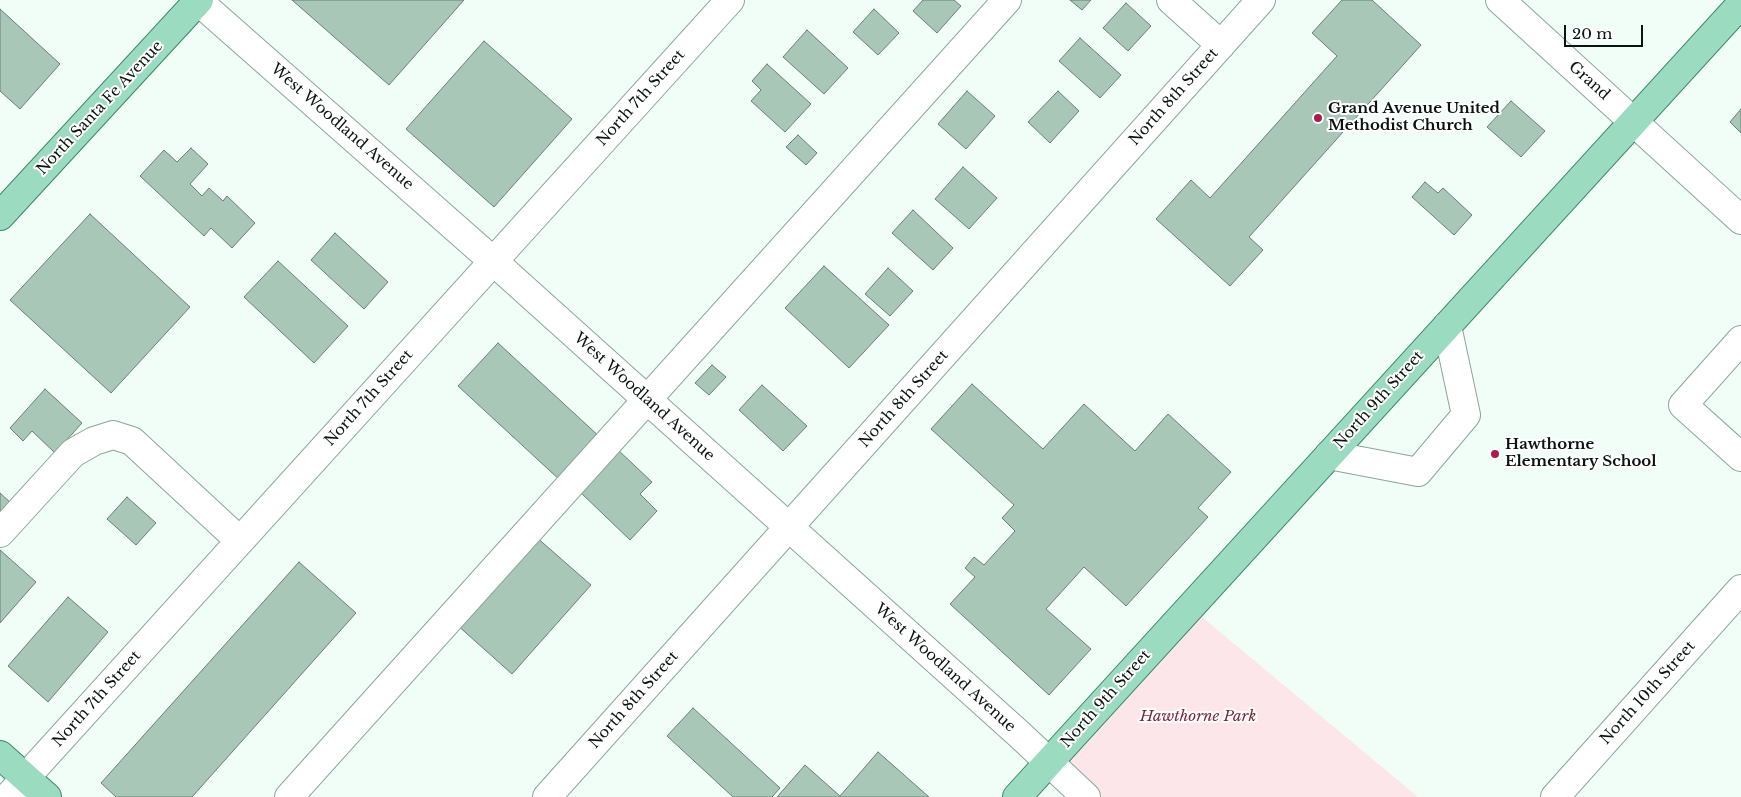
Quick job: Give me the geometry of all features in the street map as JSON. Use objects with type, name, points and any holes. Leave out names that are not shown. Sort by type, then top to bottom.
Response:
[{"type":"main road","name":"North Santa Fe Avenue","points":[[0,216],[198,0]]},
{"type":"main road","name":"North 9th Street","points":[[1017,797],[1741,4]]},
{"type":"main road","points":[[0,755],[17,787],[47,797]]},
{"type":"street","name":"West Woodland Avenue","points":[[198,0],[493,261],[1086,797]]},
{"type":"street","name":"North 7th Street","points":[[17,787],[730,0]]},
{"type":"street","points":[[289,797],[1007,0]]},
{"type":"street","points":[[1171,0],[1221,45]]},
{"type":"street","name":"North 8th Street","points":[[547,797],[1261,0]]},
{"type":"street","name":"Grand","points":[[1500,0],[1741,220]]},
{"type":"street","points":[[1329,455],[1418,472],[1466,415],[1447,326]]},
{"type":"street","points":[[1741,340],[1683,405],[1741,457]]},
{"type":"street","points":[[0,533],[73,453],[94,441],[113,435],[132,441],[240,541]]},
{"type":"street","name":"North 10th Street","points":[[1555,797],[1741,590]]},
{"type":"green space","name":"Hawthorne Park","points":[[1190,607],[1418,797],[1086,797],[1048,762]]},
{"type":"building","points":[[292,0],[464,0],[389,85]]},
{"type":"building","points":[[923,0],[954,0],[961,6],[937,33],[913,11]]},
{"type":"building","points":[[1070,0],[1091,0],[1082,10]]},
{"type":"building","name":"Grand Avenue United Methodist Church","points":[[1342,0],[1372,0],[1421,45],[1249,237],[1263,250],[1230,286],[1156,219],[1191,180],[1210,198],[1337,56],[1312,33]]},
{"type":"building","points":[[1126,3],[1151,26],[1128,51],[1103,28]]},
{"type":"building","points":[[0,9],[60,64],[20,109],[0,91]]},
{"type":"building","points":[[874,9],[899,33],[878,55],[853,32]]},
{"type":"building","points":[[807,30],[848,68],[824,94],[783,57]]},
{"type":"building","points":[[1080,38],[1121,75],[1100,98],[1059,61]]},
{"type":"building","points":[[484,41],[572,119],[494,207],[406,129]]},
{"type":"building","points":[[767,64],[811,104],[785,132],[751,101],[761,90],[752,81]]},
{"type":"building","points":[[967,91],[995,116],[966,149],[938,124]]},
{"type":"building","points":[[1058,91],[1079,111],[1050,143],[1028,122]]},
{"type":"building","points":[[1511,101],[1545,131],[1521,157],[1487,127]]},
{"type":"building","points":[[1741,109],[1741,133],[1730,122]]},
{"type":"building","points":[[798,135],[817,153],[806,165],[786,147]]},
{"type":"building","points":[[191,148],[208,164],[190,184],[202,196],[209,188],[223,201],[227,196],[255,223],[232,248],[211,228],[204,236],[140,176],[164,150],[177,162]]},
{"type":"building","points":[[963,167],[997,198],[969,229],[935,199]]},
{"type":"building","points":[[1425,182],[1438,193],[1443,188],[1472,215],[1454,235],[1412,197]]},
{"type":"building","points":[[913,210],[953,248],[933,270],[892,233]]},
{"type":"building","points":[[90,214],[190,307],[111,393],[10,300]]},
{"type":"building","points":[[335,233],[388,282],[364,309],[311,260]]},
{"type":"building","points":[[278,261],[348,326],[314,363],[244,297]]},
{"type":"building","points":[[824,266],[889,325],[849,368],[785,308]]},
{"type":"building","points":[[888,268],[913,291],[890,316],[865,294]]},
{"type":"building","points":[[498,343],[602,439],[562,482],[458,386]]},
{"type":"building","points":[[712,365],[726,377],[709,395],[695,383]]},
{"type":"building","points":[[972,384],[1043,449],[1084,404],[1135,451],[1168,414],[1231,472],[1198,508],[1208,517],[1126,606],[1084,567],[1046,609],[1091,649],[1049,695],[950,604],[975,577],[965,568],[974,557],[984,565],[1015,531],[1002,518],[1014,505],[931,429]]},
{"type":"building","points":[[762,385],[807,426],[783,451],[739,410]]},
{"type":"building","points":[[45,389],[82,423],[55,453],[32,431],[23,441],[10,428]]},
{"type":"building","points":[[617,449],[652,482],[640,494],[657,511],[630,540],[578,490]]},
{"type":"building","points":[[0,493],[12,504],[0,517]]},
{"type":"building","points":[[127,497],[156,523],[136,545],[107,519]]},
{"type":"building","points":[[535,536],[591,585],[512,674],[456,624]]},
{"type":"building","points":[[0,550],[36,582],[0,623]]},
{"type":"building","points":[[299,562],[356,613],[192,797],[116,797],[101,783]]},
{"type":"building","points":[[68,597],[108,632],[48,702],[8,666]]},
{"type":"building","points":[[693,708],[780,788],[772,797],[733,797],[667,736]]},
{"type":"building","points":[[878,752],[929,797],[777,797],[805,765],[840,796]]},
{"type":"place","name":"Grand Avenue United Methodist Church","points":[[1318,118]]},
{"type":"place","name":"Hawthorne Elementary School","points":[[1495,454]]}]
